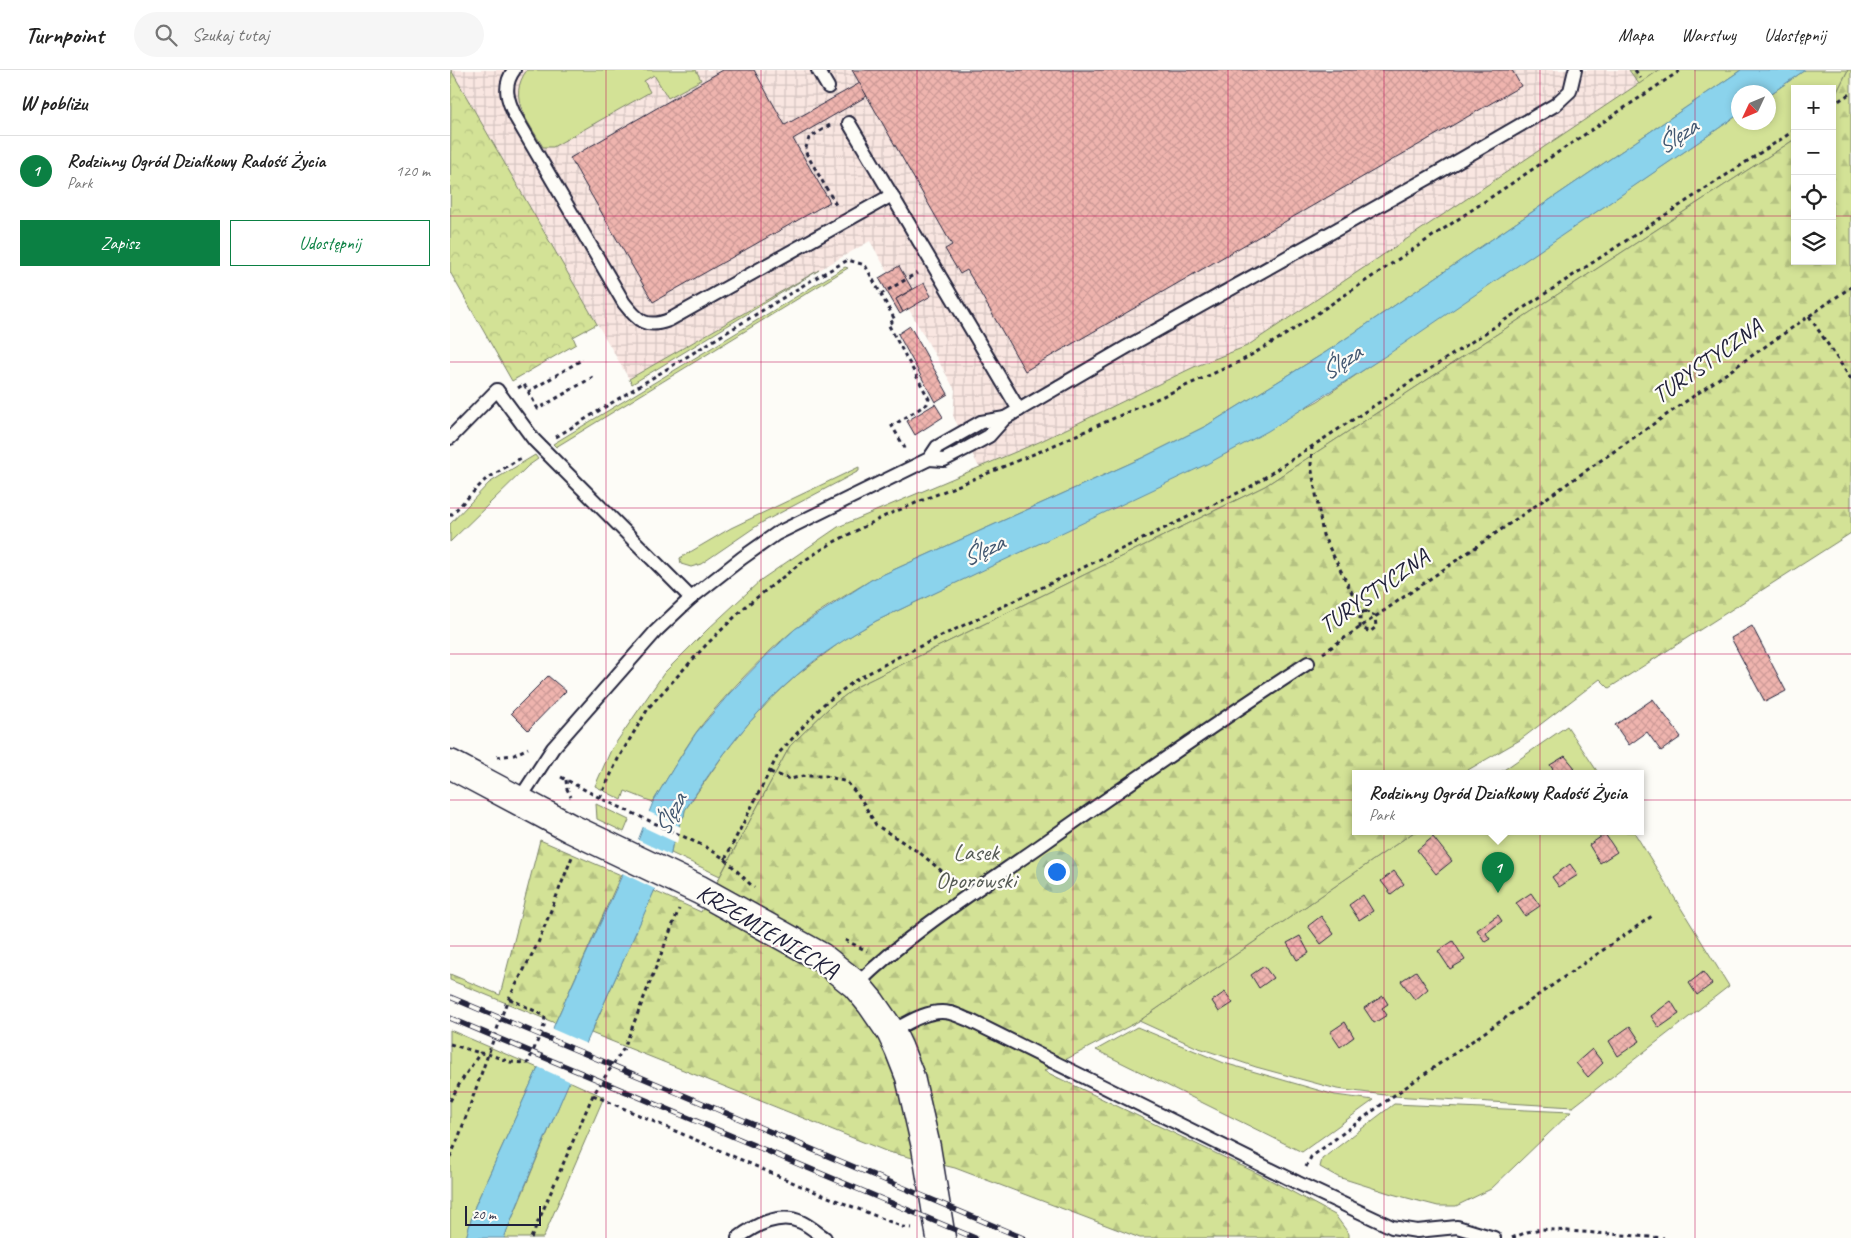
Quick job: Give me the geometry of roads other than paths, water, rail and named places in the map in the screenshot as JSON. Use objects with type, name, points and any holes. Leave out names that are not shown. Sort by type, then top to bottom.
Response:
[{"type":"street","name":"KRZEMIENIECKA","points":[[450,764],[581,834],[700,890],[820,957],[856,985],[891,1032],[910,1076],[926,1147],[941,1235]]},
{"type":"lane","points":[[514,70],[509,78],[507,90],[508,101],[515,116],[624,303],[632,314],[644,322],[656,325],[669,320],[892,195]]},
{"type":"lane","points":[[818,70],[828,87]]},
{"type":"lane","points":[[519,800],[553,748],[656,631],[691,598],[776,534],[928,459],[937,447],[981,422],[1005,418],[1555,105],[1570,91],[1575,70]]},
{"type":"lane","points":[[844,122],[892,195],[1018,410]]},
{"type":"lane","points":[[450,438],[497,390],[534,440],[691,598]]},
{"type":"lane","name":"TURYSTYCZNA","points":[[856,985],[882,960],[977,890],[1227,716],[1308,663]]},
{"type":"lane","points":[[891,1032],[922,1017],[935,1013],[949,1012],[969,1020],[1298,1183],[1392,1227],[1417,1231],[1456,1228],[1494,1238]]},
{"type":"lane","points":[[738,1238],[758,1225],[772,1220],[789,1219],[803,1222],[825,1238]]},
{"type":"water","name":"Ślęza","points":[[1741,70],[1805,70],[1776,90],[1776,85],[1731,85],[1731,120],[1390,353],[1268,431],[1207,464],[876,621],[806,667],[750,721],[685,810],[684,816],[680,821],[677,839],[672,846],[671,853],[564,1093],[504,1238],[466,1238],[475,1206],[538,1068],[555,1023],[639,838],[653,802],[696,733],[729,694],[795,629],[871,580],[1142,458],[1206,426],[1326,352]]},
{"type":"railway","points":[[450,997],[1023,1238]]},
{"type":"railway","points":[[450,1018],[975,1238]]},
{"type":"place","name":"Rodzinny Ogród Działkowy Radość Życia","points":[[1498,893]]},
{"type":"park label","name":"Lasek Oporowski","points":[[976,866]]}]
